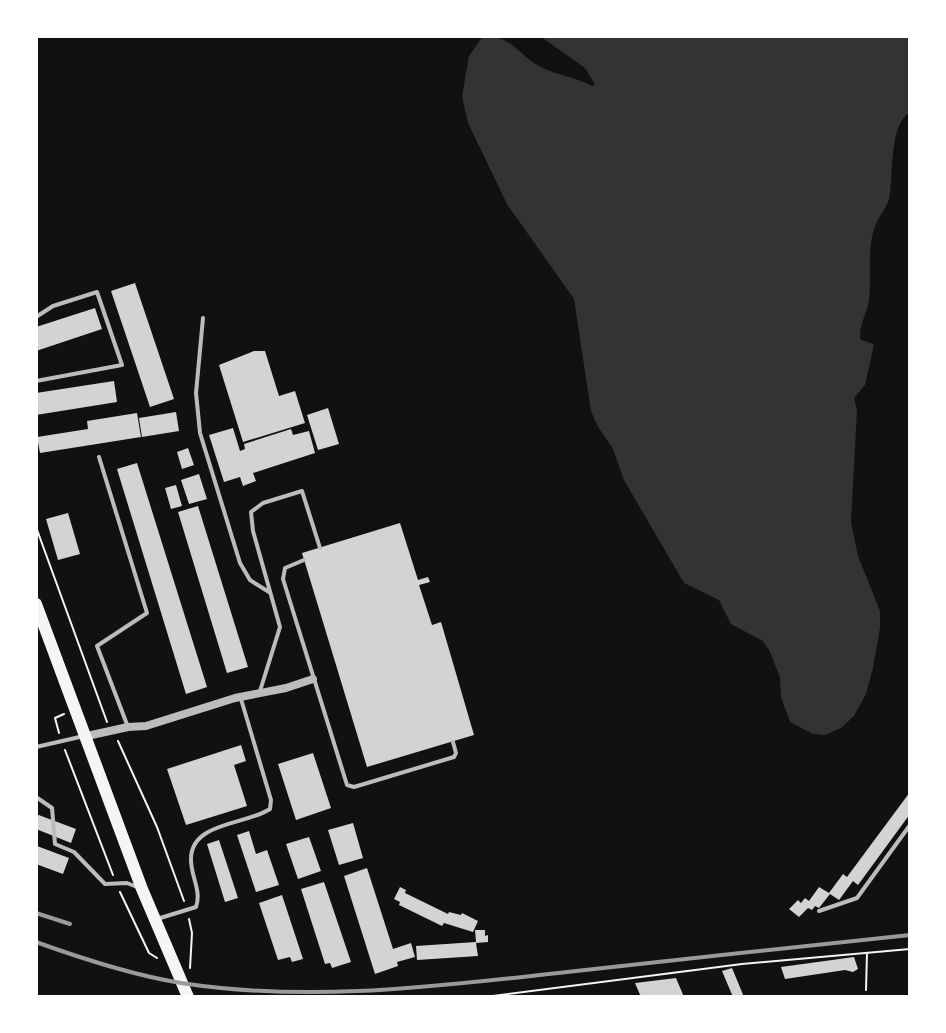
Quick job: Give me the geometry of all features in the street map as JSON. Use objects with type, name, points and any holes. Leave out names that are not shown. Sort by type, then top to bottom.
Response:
[{"type":"main road","points":[[36,604],[142,889],[188,997]]},
{"type":"street","points":[[87,736],[111,729],[146,726],[240,697],[313,679]]},
{"type":"lane","points":[[36,317],[53,306],[97,292],[122,365],[36,381]]},
{"type":"lane","points":[[203,318],[196,393],[200,433],[240,563],[250,580],[271,593]]},
{"type":"lane","points":[[99,457],[147,613],[97,646],[128,727]]},
{"type":"lane","points":[[260,693],[280,627],[251,512],[263,503],[302,491],[320,548]]},
{"type":"lane","points":[[304,560],[285,568],[283,579],[347,785],[354,787],[454,757],[453,742]]},
{"type":"lane","points":[[155,919],[196,907],[199,897],[191,862],[192,846],[201,835],[270,809],[271,800],[240,697]]},
{"type":"lane","points":[[36,747],[87,736]]},
{"type":"lane","points":[[36,797],[52,808],[55,844],[74,852],[105,884],[127,883],[142,889]]},
{"type":"lane","points":[[819,911],[857,898],[910,825]]},
{"type":"path","points":[[36,527],[106,720],[157,827],[187,911],[192,933],[190,965],[193,976]]},
{"type":"path","points":[[61,740],[116,884],[149,953],[157,958]]},
{"type":"path","points":[[485,997],[742,964],[910,949]]},
{"type":"path","points":[[866,990],[867,952]]},
{"type":"shaded area","points":[[483,36],[502,39],[543,68],[592,86],[595,84],[585,68],[540,36],[910,36],[910,112],[898,128],[889,199],[872,236],[869,299],[860,335],[861,340],[874,344],[865,385],[854,398],[857,410],[851,522],[858,556],[880,611],[880,628],[866,694],[854,716],[841,728],[825,735],[813,734],[790,722],[781,697],[780,677],[763,641],[731,624],[719,600],[684,583],[624,480],[613,449],[591,411],[574,299],[507,204],[468,123],[462,96],[469,56]]},
{"type":"building","points":[[135,283],[174,399],[150,407],[111,291]]},
{"type":"building","points":[[95,308],[102,329],[36,351],[36,327]]},
{"type":"building","points":[[254,351],[265,351],[279,396],[295,391],[305,423],[243,442],[219,365]]},
{"type":"building","points":[[114,381],[117,402],[36,415],[36,393]]},
{"type":"building","points":[[328,408],[339,444],[318,450],[307,415]]},
{"type":"building","points":[[176,412],[179,431],[142,437],[139,418]]},
{"type":"building","points":[[137,413],[141,437],[40,453],[37,437],[88,429],[87,421]]},
{"type":"building","points":[[233,428],[240,451],[245,449],[244,444],[291,429],[293,435],[309,431],[315,453],[253,473],[256,481],[243,486],[240,477],[224,482],[209,435]]},
{"type":"building","points":[[188,448],[194,465],[182,469],[177,452]]},
{"type":"building","points":[[137,463],[207,687],[186,694],[117,469]]},
{"type":"building","points":[[199,474],[207,499],[189,504],[181,480]]},
{"type":"building","points":[[176,485],[182,506],[171,509],[165,488]]},
{"type":"building","points":[[198,506],[248,667],[227,673],[178,512]]},
{"type":"building","points":[[68,513],[80,554],[58,560],[46,519]]},
{"type":"building","points":[[400,523],[418,580],[428,577],[430,582],[419,585],[432,625],[441,622],[474,735],[367,767],[302,553]]},
{"type":"building","points":[[241,745],[246,761],[234,765],[247,806],[186,825],[167,769]]},
{"type":"building","points":[[313,753],[331,808],[296,820],[278,764]]},
{"type":"building","points":[[910,792],[910,814],[858,885],[853,881],[839,900],[830,894],[819,908],[808,908],[799,917],[789,909],[798,900],[801,903],[805,898],[809,901],[819,887],[829,893],[843,874],[847,877]]},
{"type":"building","points":[[36,814],[76,829],[71,843],[36,829]]},
{"type":"building","points":[[353,823],[363,858],[339,865],[328,830]]},
{"type":"building","points":[[249,831],[256,854],[267,850],[279,885],[256,892],[237,835]]},
{"type":"building","points":[[309,837],[321,871],[298,879],[286,844]]},
{"type":"building","points":[[219,840],[238,898],[225,902],[207,844]]},
{"type":"building","points":[[37,846],[69,858],[63,874],[36,864]]},
{"type":"building","points":[[367,868],[393,949],[411,943],[415,957],[397,962],[398,966],[375,974],[344,876]]},
{"type":"building","points":[[324,882],[351,962],[332,968],[330,963],[325,964],[301,889]]},
{"type":"building","points":[[400,887],[406,890],[405,893],[448,914],[462,913],[478,921],[473,932],[444,923],[442,926],[399,905],[400,902],[394,899]]},
{"type":"building","points":[[282,895],[303,959],[292,962],[290,957],[278,960],[259,903]]},
{"type":"building","points":[[475,930],[485,930],[485,936],[488,935],[488,942],[476,943],[478,956],[417,960],[416,946],[476,942]]},
{"type":"building","points":[[854,957],[858,969],[853,972],[845,970],[785,979],[781,967]]},
{"type":"building","points":[[732,968],[744,997],[733,997],[722,971]]},
{"type":"building","points":[[676,978],[684,997],[641,997],[635,983]]},
{"type":"railway","points":[[36,913],[70,924]]},
{"type":"railway","points":[[36,942],[108,966],[181,983],[278,992],[326,992],[470,982],[910,935]]}]
